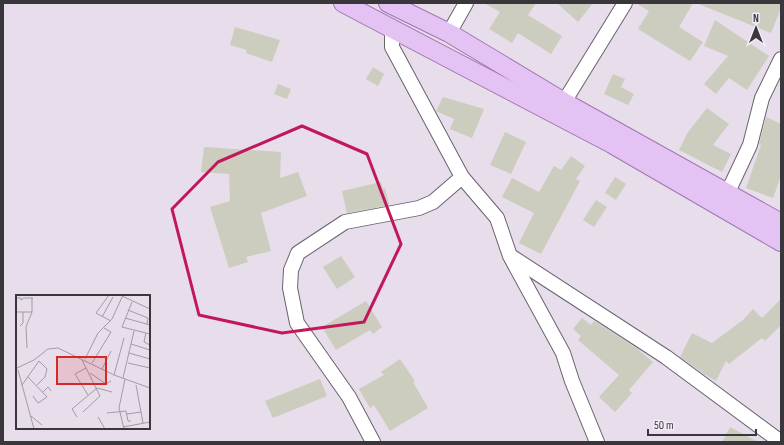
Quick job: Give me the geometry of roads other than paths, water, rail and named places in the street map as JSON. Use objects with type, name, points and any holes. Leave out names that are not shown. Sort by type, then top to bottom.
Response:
[{"type":"main road","points":[[343,3],[612,144],[781,242]]},
{"type":"main road","points":[[388,3],[449,33],[564,102],[781,223]]},
{"type":"street","points":[[449,33],[466,3]]},
{"type":"street","points":[[564,102],[624,3]]},
{"type":"street","points":[[392,29],[392,47],[462,177],[497,218],[510,256],[563,353],[572,381],[597,442]]},
{"type":"street","points":[[728,194],[750,145],[762,98],[781,59]]},
{"type":"street","points":[[373,442],[349,397],[297,323],[290,288],[291,270],[298,253],[345,222],[357,218],[419,208],[433,202],[462,177]]},
{"type":"street","points":[[510,256],[666,357],[781,442]]}]
